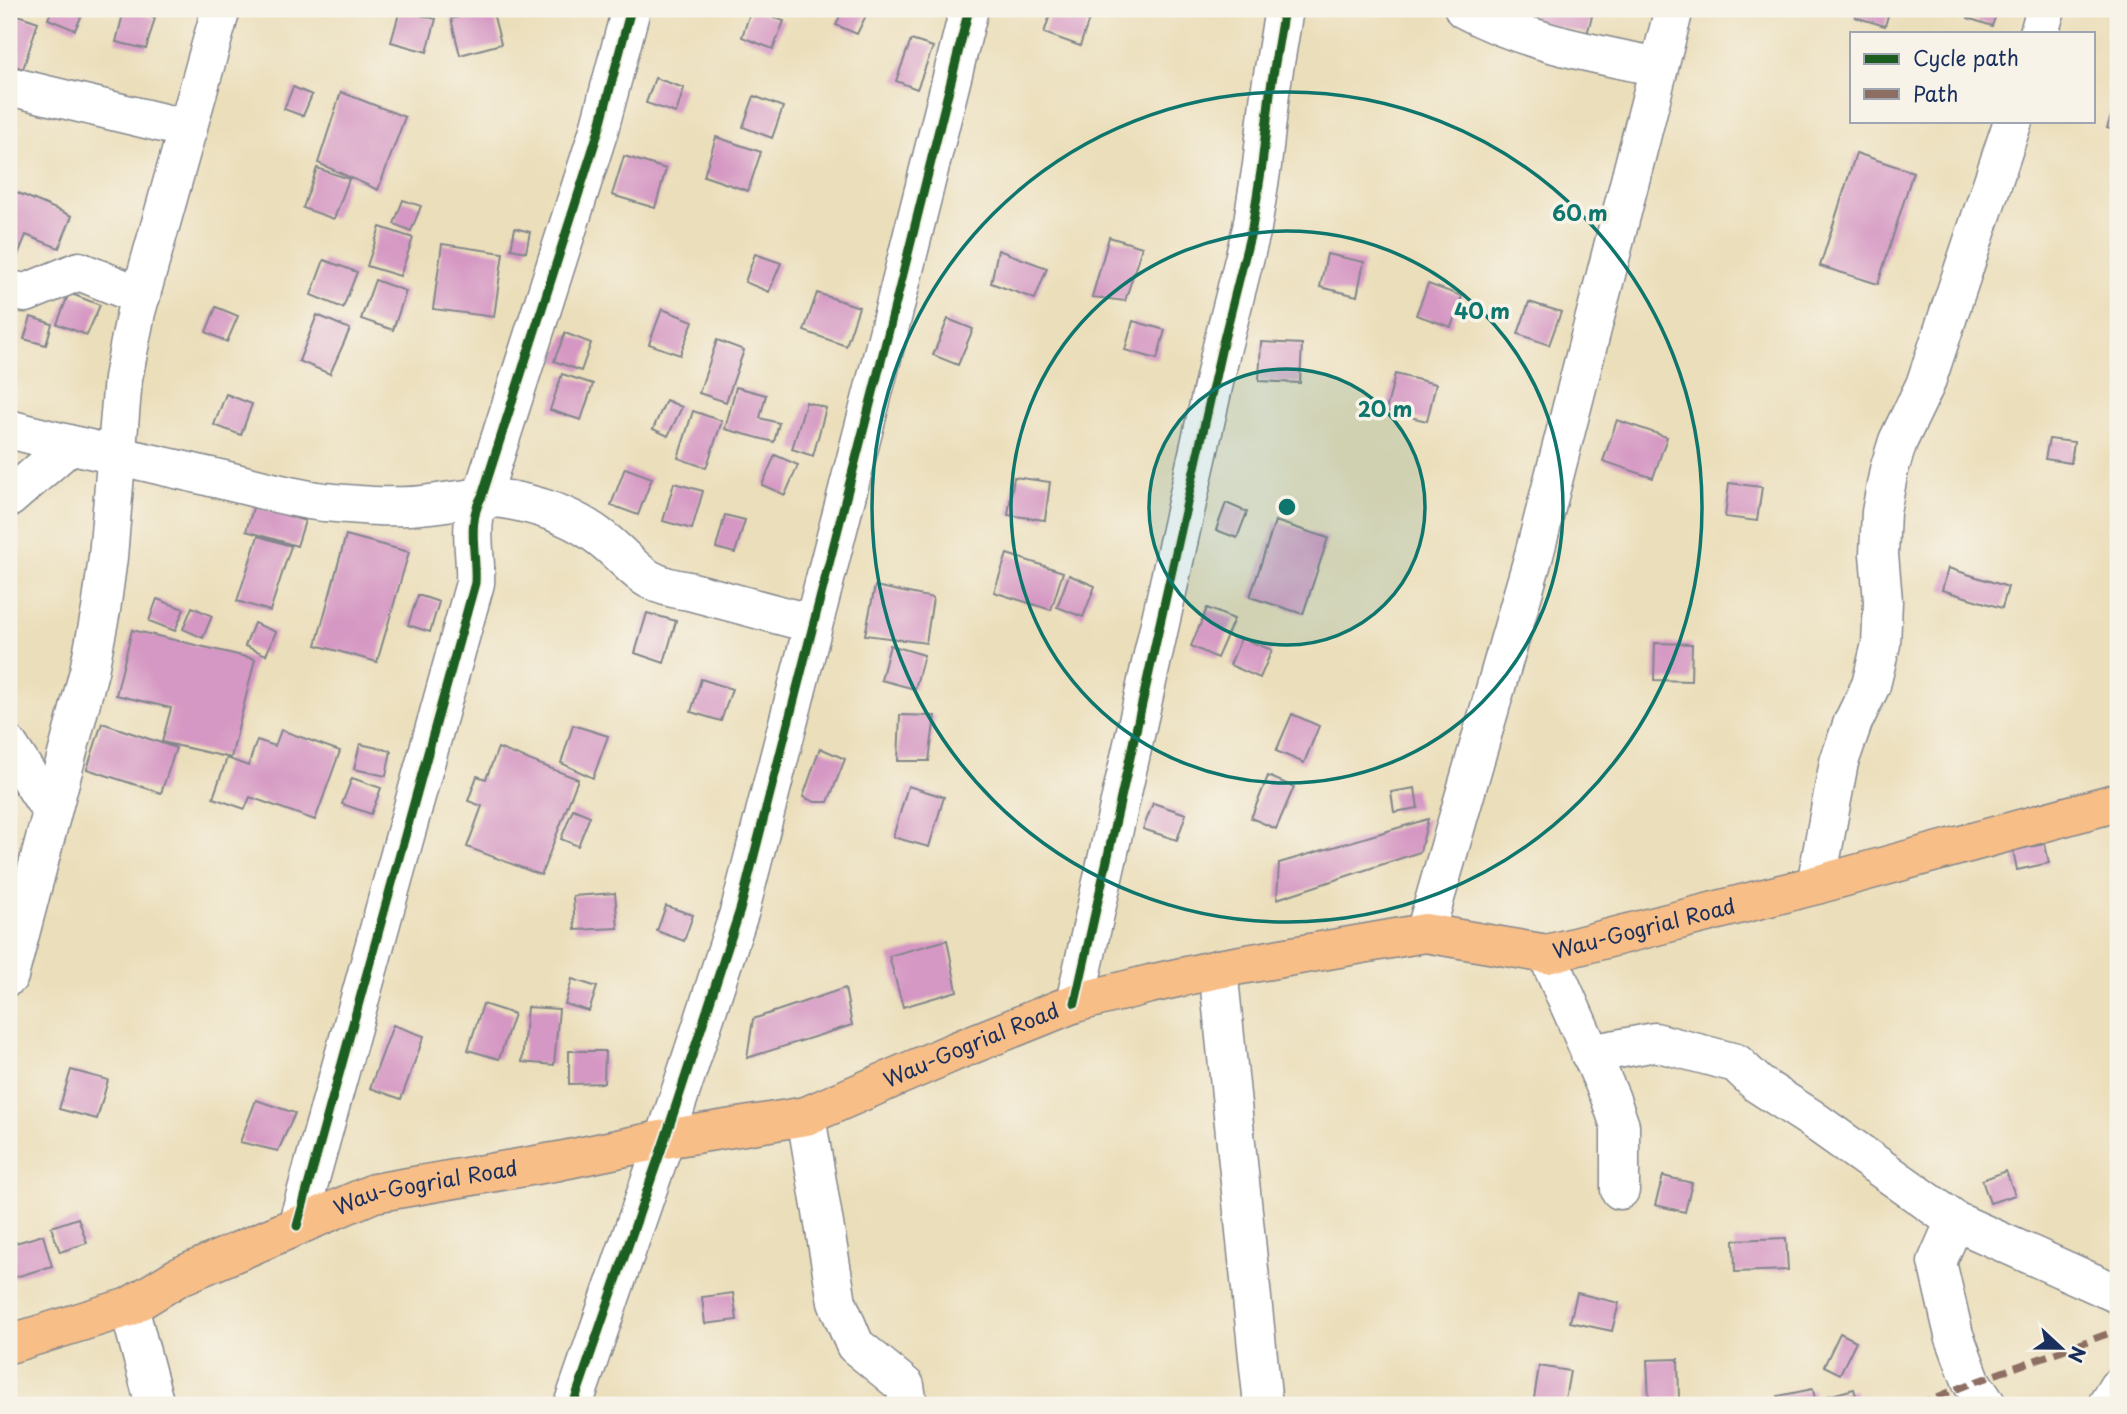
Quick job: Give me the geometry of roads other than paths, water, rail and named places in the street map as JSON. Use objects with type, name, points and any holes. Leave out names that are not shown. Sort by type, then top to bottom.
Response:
[{"type":"main road","name":"Wau-Gogrial Road","points":[[9,1344],[129,1307],[178,1277],[374,1193],[806,1116],[1075,1003],[1218,969],[1425,933],[1547,954],[1816,885],[2118,802]]},
{"type":"street","points":[[9,976],[89,671],[101,610],[123,378],[141,296],[221,9]]},
{"type":"street","points":[[297,1226],[474,583],[474,516],[598,133],[631,9]]},
{"type":"street","points":[[573,1405],[666,1139],[740,910],[968,9]]},
{"type":"street","points":[[1075,1003],[1221,351],[1252,228],[1284,9]]},
{"type":"street","points":[[1464,9],[1538,41],[1659,67]]},
{"type":"street","points":[[1425,933],[1534,555],[1674,9]]},
{"type":"street","points":[[2039,32],[2046,9]]},
{"type":"street","points":[[9,86],[188,129]]},
{"type":"street","points":[[1816,885],[1839,762],[1853,722],[1871,685],[1881,644],[1883,601],[1879,554],[1881,512],[1889,470],[1902,431],[1925,385],[2013,122]]},
{"type":"street","points":[[9,290],[26,293],[79,271],[141,296]]},
{"type":"street","points":[[9,429],[320,501],[397,506],[482,496],[519,502],[571,520],[598,536],[618,552],[636,572],[651,582],[813,624]]},
{"type":"street","points":[[9,498],[69,445]]},
{"type":"street","points":[[9,746],[47,827]]},
{"type":"street","points":[[9,874],[47,827]]},
{"type":"street","points":[[1547,954],[1610,1097],[1620,1126],[1620,1189]]},
{"type":"street","points":[[1218,969],[1263,1405]]},
{"type":"street","points":[[1590,1054],[1655,1042],[1736,1063],[1758,1084],[1955,1221],[2118,1294]]},
{"type":"street","points":[[806,1116],[837,1302],[855,1345],[905,1386],[908,1405]]},
{"type":"street","points":[[1955,1221],[1937,1262],[1954,1335],[1972,1383],[1987,1405]]},
{"type":"street","points":[[129,1307],[155,1405]]},
{"type":"street","points":[[2107,1405],[2118,1387]]}]
